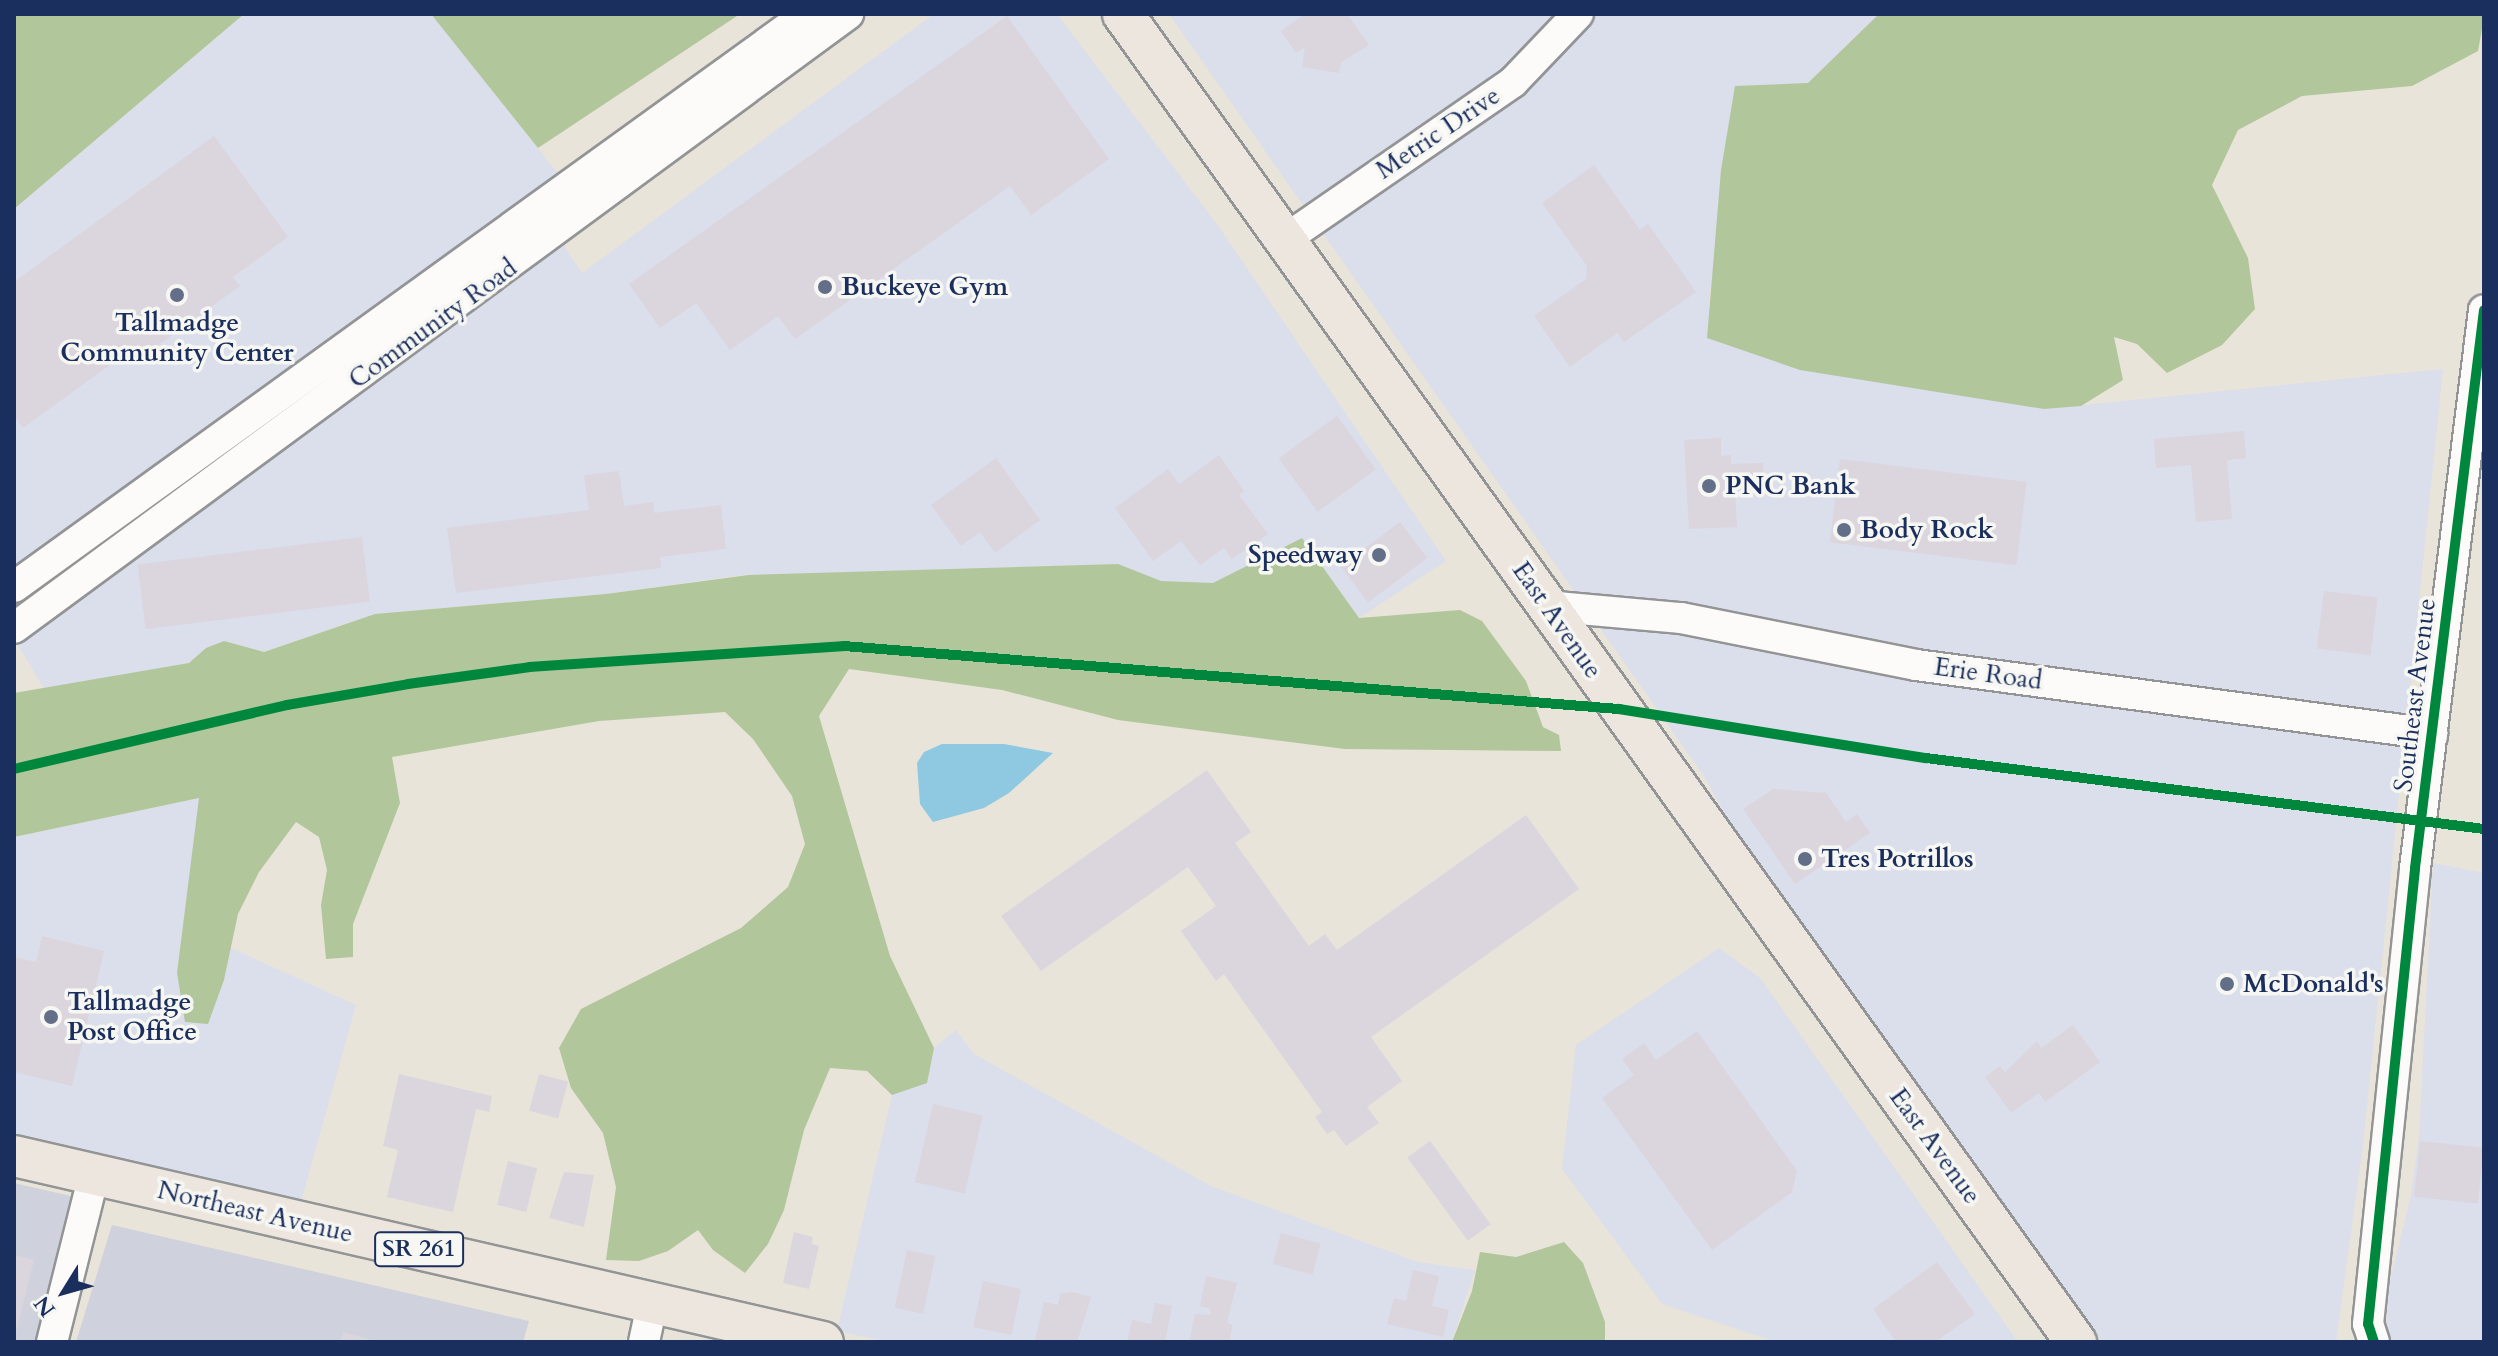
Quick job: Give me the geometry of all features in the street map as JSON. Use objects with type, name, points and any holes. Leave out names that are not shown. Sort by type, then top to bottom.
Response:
[{"type":"main road","name":"East Avenue","points":[[1123,14],[1287,238],[1546,606],[2076,1342]]},
{"type":"main road","name":"Northeast Avenue","points":[[14,1156],[823,1342]]},
{"type":"street","name":"Community Road","points":[[18,606],[389,315],[807,14]]},
{"type":"street","name":"Community Road","points":[[18,606],[408,343],[848,14]]},
{"type":"street","name":"Metric Drive","points":[[1287,238],[1505,88],[1544,55],[1578,14]]},
{"type":"street","name":"Southeast Avenue","points":[[2367,1336],[2432,734],[2484,310]]},
{"type":"street","points":[[389,315],[408,343]]},
{"type":"street","name":"Erie Road","points":[[1546,606],[1681,618],[1916,665],[2432,734]]},
{"type":"street","points":[[52,1342],[94,1175]]},
{"type":"street","points":[[644,1342],[652,1303]]},
{"type":"shaded area","points":[[244,14],[431,14],[563,180],[14,580],[14,209]]},
{"type":"shaded area","points":[[934,14],[1057,14],[1219,227],[1446,561],[1359,618],[1312,556],[1154,599],[1117,564],[735,576],[606,594],[375,614],[263,652],[224,641],[206,648],[189,663],[45,690],[14,639],[563,244],[582,273]]},
{"type":"shaded area","points":[[1169,14],[1894,14],[1710,288],[1708,338],[2044,409],[2443,369],[2363,1145],[2336,1342],[2102,1342],[1727,818],[1706,779]]},
{"type":"shaded area","points":[[200,798],[177,973],[224,980],[231,948],[356,1005],[299,1209],[14,1140],[14,837]]},
{"type":"shaded area","points":[[2433,863],[2484,873],[2484,1342],[2388,1342],[2385,1335],[2389,1286],[2411,1195],[2419,1137]]},
{"type":"shaded area","points":[[1719,948],[1760,978],[2018,1342],[1776,1342],[1662,1304],[1562,1169],[1576,1045]]},
{"type":"shaded area","points":[[956,1030],[974,1054],[1211,1186],[1418,1262],[1475,1270],[1452,1342],[888,1342],[837,1331],[892,1095],[926,1083],[934,1048]]},
{"type":"shaded area","points":[[14,1183],[75,1197],[35,1342],[14,1342]]},
{"type":"shaded area","points":[[112,1225],[529,1321],[523,1342],[76,1342]]},
{"type":"green space","points":[[14,14],[244,14],[14,209]]},
{"type":"green space","points":[[431,14],[740,14],[538,148]]},
{"type":"green space","points":[[1879,14],[2484,14],[2484,18],[2478,51],[2412,86],[2302,96],[2238,130],[2212,185],[2248,258],[2255,309],[2222,345],[2167,373],[2137,344],[2114,337],[2123,380],[2081,406],[2044,409],[1800,370],[1707,338],[1721,170],[1735,86],[1808,83]]},
{"type":"green space","points":[[1302,538],[1359,618],[1460,610],[1482,621],[1526,681],[1543,727],[1559,735],[1561,751],[1345,749],[1118,720],[1002,690],[849,669],[819,716],[890,956],[934,1048],[927,1083],[892,1095],[867,1071],[830,1068],[804,1130],[784,1210],[768,1244],[745,1273],[713,1250],[698,1230],[668,1251],[639,1261],[606,1260],[616,1187],[603,1133],[571,1088],[559,1048],[581,1009],[741,928],[788,887],[805,844],[792,796],[753,739],[725,712],[599,721],[392,757],[400,803],[353,924],[353,957],[326,959],[321,905],[327,870],[319,837],[296,822],[259,872],[238,914],[224,980],[208,1024],[185,1022],[177,973],[199,798],[14,837],[14,693],[189,663],[206,648],[224,641],[264,652],[375,614],[606,594],[749,575],[1118,564],[1161,581],[1213,583]]},
{"type":"green space","points":[[1564,1242],[1583,1263],[1605,1322],[1605,1342],[1452,1342],[1472,1291],[1480,1252],[1516,1257]]},
{"type":"water","points":[[942,744],[1004,744],[1053,753],[1009,793],[984,808],[933,822],[920,804],[917,763],[924,752]]},
{"type":"building","points":[[1305,14],[1347,14],[1369,45],[1341,62],[1339,73],[1302,67],[1305,47],[1296,53],[1281,31]]},
{"type":"building","points":[[1007,16],[1109,159],[1031,215],[1010,186],[795,339],[778,316],[730,350],[696,303],[660,328],[629,284]]},
{"type":"building","points":[[214,136],[288,237],[233,277],[240,286],[143,356],[136,346],[23,428],[14,416],[14,282]]},
{"type":"building","points":[[1594,165],[1640,230],[1648,224],[1696,292],[1624,342],[1617,333],[1570,367],[1534,316],[1586,279],[1587,266],[1542,203]]},
{"type":"building","points":[[1337,416],[1376,469],[1318,512],[1279,458]]},
{"type":"building","points":[[2244,431],[2246,458],[2227,460],[2232,519],[2196,522],[2191,465],[2156,468],[2154,439]]},
{"type":"building","points":[[1721,438],[1721,456],[1731,455],[1731,464],[1763,463],[1764,491],[1735,492],[1737,527],[1689,529],[1684,440]]},
{"type":"building","points":[[1219,455],[1244,491],[1239,495],[1268,534],[1232,559],[1224,548],[1200,565],[1181,541],[1153,561],[1115,508],[1168,469],[1179,484]]},
{"type":"building","points":[[996,458],[1040,520],[995,553],[980,532],[961,546],[931,505]]},
{"type":"building","points":[[1840,459],[2027,482],[2016,565],[1830,542]]},
{"type":"building","points":[[619,471],[624,506],[653,502],[654,513],[721,505],[726,549],[660,557],[661,568],[456,593],[447,528],[589,510],[584,475]]},
{"type":"building","points":[[1400,522],[1427,558],[1368,602],[1341,567]]},
{"type":"building","points":[[362,537],[370,602],[146,629],[138,565]]},
{"type":"building","points":[[2324,591],[2378,598],[2371,655],[2317,649]]},
{"type":"building","points":[[1207,770],[1251,832],[1235,843],[1309,946],[1325,934],[1337,950],[1526,815],[1579,889],[1371,1037],[1402,1081],[1367,1107],[1379,1123],[1346,1146],[1334,1130],[1327,1134],[1315,1117],[1322,1112],[1224,974],[1216,981],[1181,931],[1216,906],[1188,867],[1041,971],[1001,916]]},
{"type":"building","name":"Tres Potrillos","points":[[1773,789],[1826,793],[1846,822],[1857,814],[1870,833],[1795,884],[1743,809]]},
{"type":"building","name":"Tallmadge Post Office","points":[[42,936],[104,951],[72,1086],[14,1072],[14,957],[36,962]]},
{"type":"building","points":[[2073,1025],[2100,1062],[2045,1102],[2039,1093],[2011,1113],[1985,1077],[2000,1066],[2005,1072],[2037,1041],[2041,1048]]},
{"type":"building","points":[[1697,1031],[1797,1171],[1792,1192],[1712,1250],[1602,1098],[1634,1075],[1622,1059],[1644,1043],[1656,1060]]},
{"type":"building","points":[[399,1074],[492,1096],[489,1112],[476,1109],[453,1212],[387,1197],[398,1150],[383,1146]]},
{"type":"building","points":[[539,1074],[568,1082],[558,1118],[529,1111]]},
{"type":"building","points":[[933,1104],[983,1115],[965,1193],[915,1182]]},
{"type":"building","points":[[1430,1141],[1491,1224],[1468,1241],[1407,1157]]},
{"type":"building","points":[[2420,1141],[2484,1148],[2478,1203],[2414,1197]]},
{"type":"building","points":[[508,1161],[537,1168],[526,1212],[497,1205]]},
{"type":"building","points":[[564,1172],[594,1175],[584,1227],[549,1218]]},
{"type":"building","points":[[794,1232],[813,1237],[812,1244],[819,1246],[809,1289],[783,1283]]},
{"type":"building","points":[[1281,1233],[1321,1244],[1312,1275],[1273,1264]]},
{"type":"building","points":[[907,1250],[935,1256],[923,1314],[895,1308]]},
{"type":"building","points":[[14,1255],[34,1260],[15,1336],[14,1336]]},
{"type":"building","points":[[1937,1262],[1975,1314],[1935,1342],[1896,1342],[1873,1309]]},
{"type":"building","points":[[1413,1270],[1439,1276],[1432,1306],[1449,1310],[1443,1337],[1387,1324],[1394,1298],[1406,1301]]},
{"type":"building","points":[[1206,1276],[1237,1283],[1227,1322],[1232,1325],[1230,1342],[1189,1342],[1195,1314],[1210,1315],[1211,1309],[1200,1306]]},
{"type":"building","points":[[983,1281],[1021,1289],[1011,1335],[973,1327]]},
{"type":"building","points":[[1072,1292],[1091,1297],[1077,1342],[1035,1340],[1044,1302],[1058,1305],[1060,1294]]},
{"type":"building","points":[[1155,1303],[1172,1306],[1165,1342],[1127,1342],[1132,1320],[1151,1324]]},
{"type":"building","points":[[343,1332],[375,1341],[375,1342],[340,1342]]},
{"type":"cycle path","points":[[2374,1342],[2368,1324],[2415,868],[2484,310]]},
{"type":"cycle path","points":[[14,769],[287,705],[408,684],[530,667],[844,646],[1619,709],[1926,758],[2484,829]]},
{"type":"place","name":"Buckeye Gym","points":[[825,287]]},
{"type":"place","name":"Tallmadge Community Center","points":[[177,295]]},
{"type":"place","name":"PNC Bank","points":[[1709,486]]},
{"type":"place","name":"Body Rock","points":[[1844,530]]},
{"type":"place","name":"Speedway","points":[[1379,555]]},
{"type":"place","name":"Tres Potrillos","points":[[1805,859]]},
{"type":"place","name":"McDonald's","points":[[2227,984]]},
{"type":"place","name":"Tallmadge Post Office","points":[[51,1017]]}]
